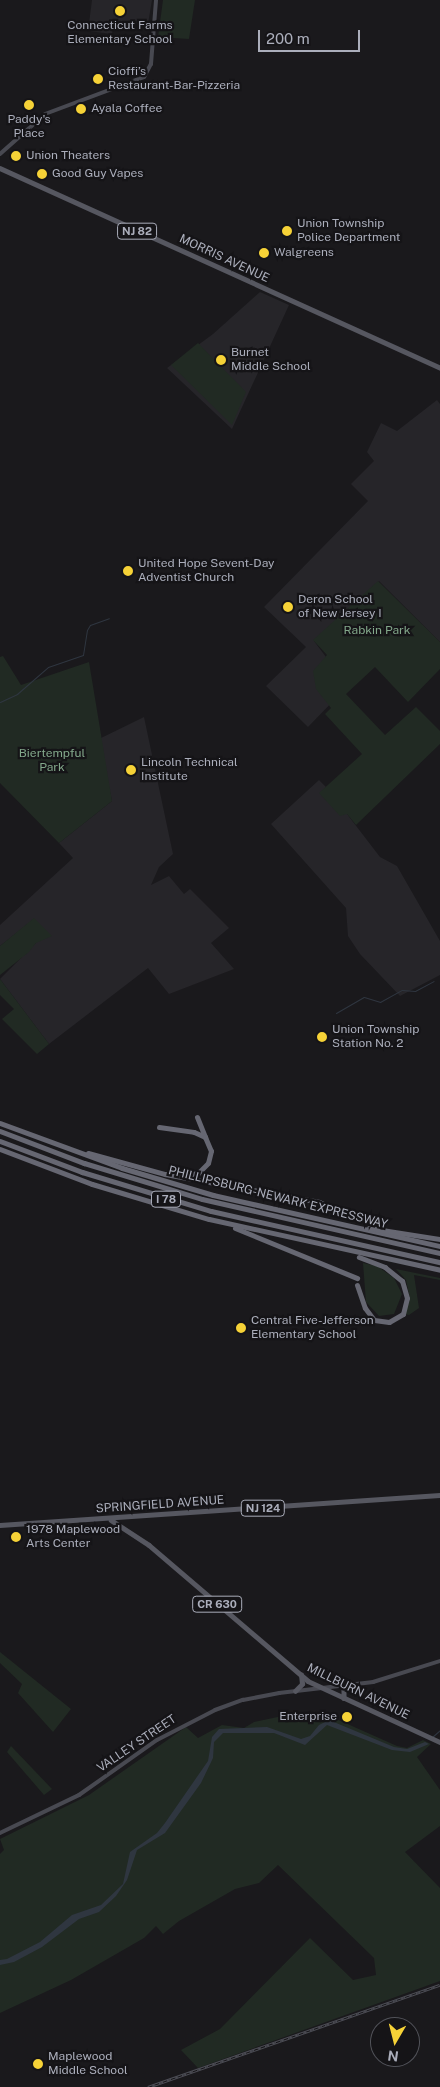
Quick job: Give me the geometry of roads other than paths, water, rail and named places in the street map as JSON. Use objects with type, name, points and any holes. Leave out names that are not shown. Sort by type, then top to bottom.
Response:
[{"type":"highway","points":[[175,1176],[193,1174],[206,1167],[211,1153],[197,1117]]},
{"type":"highway","name":"PHILLIPSBURG-NEWARK EXPRESSWAY","points":[[0,1123],[67,1149],[213,1195],[344,1226],[440,1246]]},
{"type":"highway","points":[[159,1127],[194,1132],[206,1137]]},
{"type":"highway","name":"PHILLIPSBURG-NEWARK EXPRESSWAY","points":[[0,1131],[84,1163],[202,1199],[440,1253]]},
{"type":"highway","name":"I 78","points":[[0,1141],[156,1196],[257,1223],[440,1262]]},
{"type":"highway","name":"I 78","points":[[0,1149],[92,1184],[209,1219],[336,1249],[440,1270]]},
{"type":"highway","points":[[67,1149],[175,1176],[320,1202],[355,1215]]},
{"type":"highway","points":[[209,1219],[344,1270],[357,1278]]},
{"type":"highway","points":[[344,1226],[440,1239]]},
{"type":"highway","points":[[336,1249],[380,1265],[397,1275],[407,1295],[403,1314],[389,1322],[374,1320],[365,1308],[357,1284]]},
{"type":"main road","points":[[0,154],[45,114],[144,77],[151,64],[156,0]]},
{"type":"main road","name":"MORRIS AVENUE","points":[[0,168],[440,368]]},
{"type":"main road","name":"SPRINGFIELD AVENUE","points":[[0,1525],[440,1495]]},
{"type":"main road","name":"MILLBURN AVENUE","points":[[109,1519],[149,1545],[301,1675],[322,1688],[439,1742]]},
{"type":"main road","name":"VALLEY STREET","points":[[0,1833],[79,1795],[157,1740],[190,1720],[243,1700],[295,1691],[373,1682],[440,1661]]},
{"type":"main road","points":[[295,1691],[302,1684],[301,1675]]},
{"type":"main road","points":[[344,1685],[342,1694],[345,1699]]},
{"type":"waterway","points":[[0,702],[17,694],[48,667],[83,655],[87,630],[90,625],[109,618]]},
{"type":"waterway","points":[[336,1013],[364,997],[380,1002],[402,990],[415,991],[434,981]]},
{"type":"waterway","points":[[432,1737],[440,1730]]},
{"type":"railway","points":[[148,2087],[440,1985]]},
{"type":"place","name":"Connecticut Farms Elementary School","points":[[120,11]]},
{"type":"place","name":"Cioffi’s Restaurant-Bar-Pizzeria","points":[[98,79]]},
{"type":"place","name":"Paddy's Place","points":[[29,105]]},
{"type":"place","name":"Ayala Coffee","points":[[81,109]]},
{"type":"place","name":"Union Theaters","points":[[16,156]]},
{"type":"place","name":"Good Guy Vapes","points":[[42,174]]},
{"type":"place","name":"Union Township Police Department","points":[[287,231]]},
{"type":"place","name":"Walgreens","points":[[264,253]]},
{"type":"place","name":"Burnet Middle School","points":[[221,360]]},
{"type":"place","name":"United Hope Sevent-Day Adventist Church","points":[[128,571]]},
{"type":"place","name":"Deron School of New Jersey I","points":[[288,607]]},
{"type":"place","name":"Lincoln Technical Institute","points":[[131,770]]},
{"type":"place","name":"Union Township Station No. 2","points":[[322,1037]]},
{"type":"place","name":"Central Five-Jefferson Elementary School","points":[[241,1328]]},
{"type":"place","name":"1978 Maplewood Arts Center","points":[[16,1537]]},
{"type":"place","name":"Enterprise","points":[[347,1717]]},
{"type":"place","name":"Maplewood Middle School","points":[[38,2064]]},
{"type":"park label","name":"Rabkin Park","points":[[377,631]]},
{"type":"park label","name":"Biertempful Park","points":[[52,761]]}]
